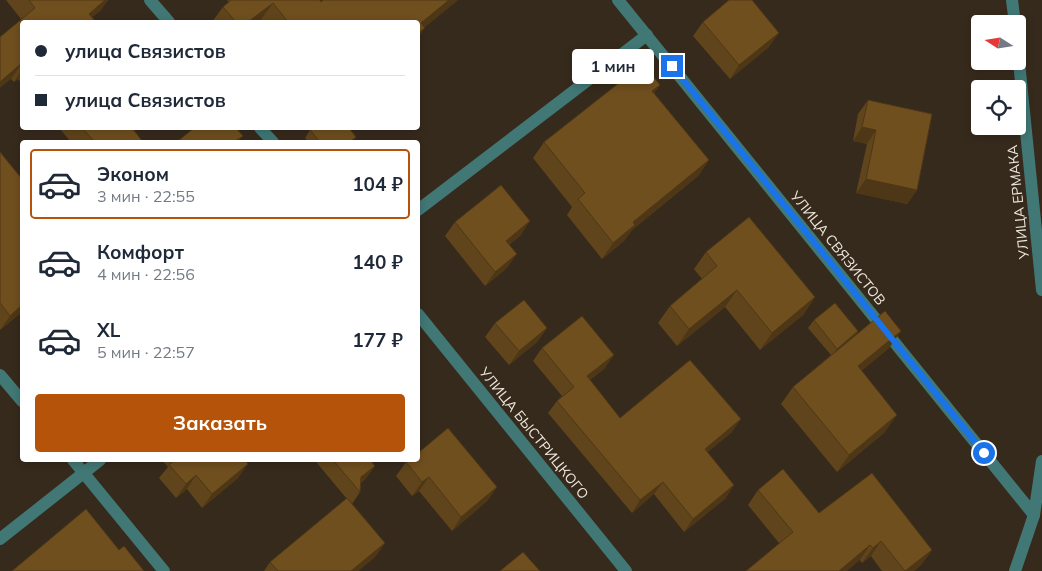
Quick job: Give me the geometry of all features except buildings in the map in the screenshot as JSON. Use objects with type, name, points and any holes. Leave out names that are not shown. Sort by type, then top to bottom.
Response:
[{"type":"street","points":[[150,0],[167,20]]},
{"type":"street","name":"УЛИЦА СВЯЗИСТОВ","points":[[618,0],[1034,515]]},
{"type":"street","points":[[1012,0],[1014,15]]},
{"type":"street","points":[[420,208],[647,35]]},
{"type":"street","name":"УЛИЦА ЕРМАКА","points":[[1020,70],[1042,290]]},
{"type":"street","points":[[262,130],[270,140]]},
{"type":"street","name":"УЛИЦА БЫСТРИЦКОГО","points":[[420,316],[626,571]]},
{"type":"street","points":[[0,374],[20,399]]},
{"type":"street","points":[[1015,571],[1034,515],[1042,461]]},
{"type":"street","points":[[75,462],[164,571]]},
{"type":"street","points":[[0,539],[98,462]]},
{"type":"route","points":[[672,66],[984,453]]}]
